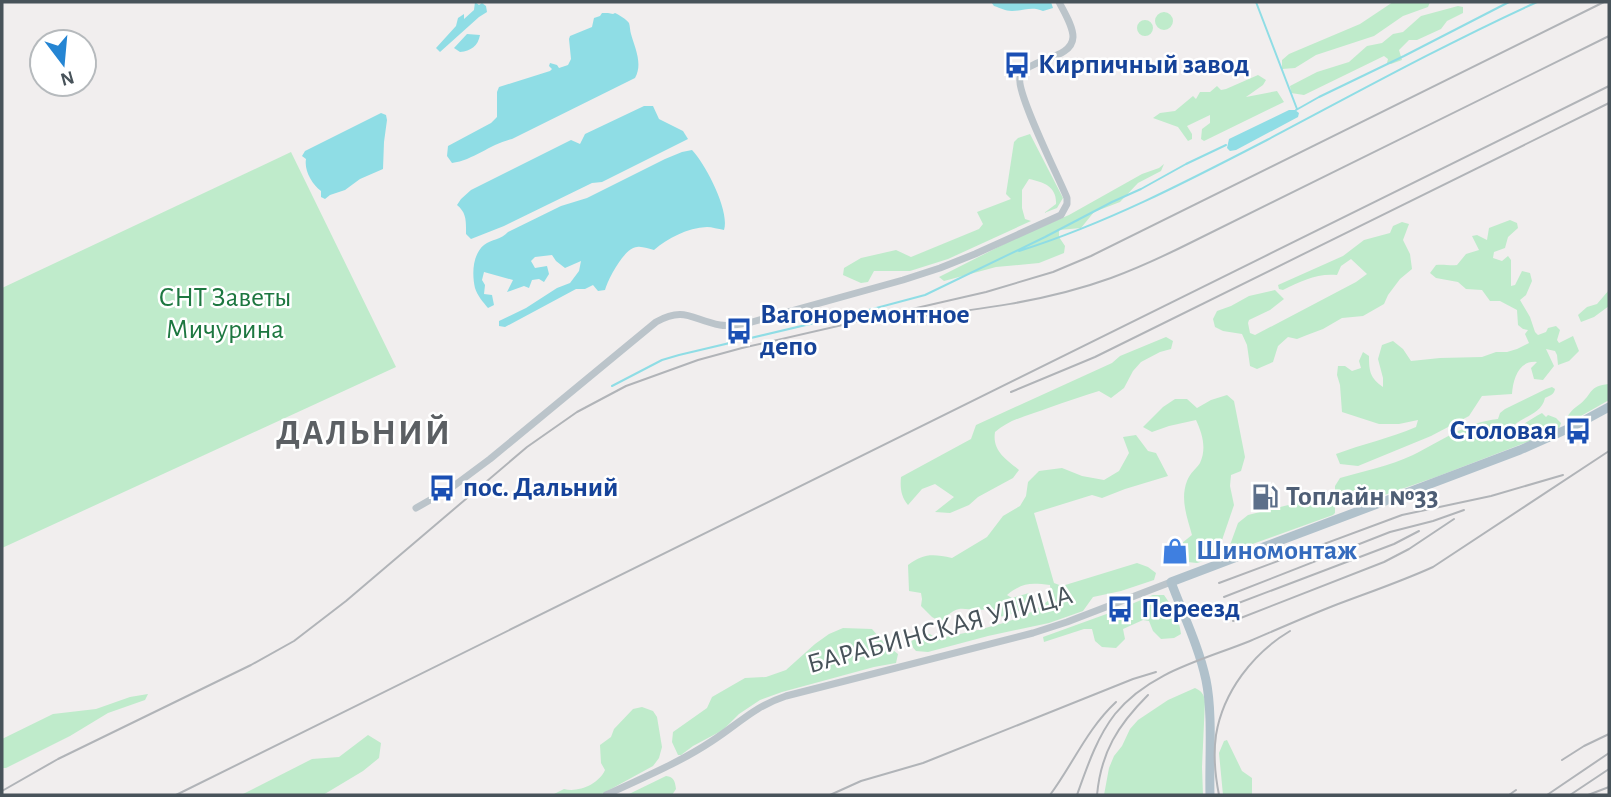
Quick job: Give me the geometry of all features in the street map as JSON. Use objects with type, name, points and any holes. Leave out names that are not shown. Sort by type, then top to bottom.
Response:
[{"type":"main road","name":"БАРАБИНСКАЯ УЛИЦА","points":[[1171,582],[1520,450],[1609,407]]},
{"type":"main road","points":[[1171,582],[1200,657],[1206,682],[1210,795]]},
{"type":"street","points":[[416,508],[451,488],[656,322],[666,317],[680,314],[730,326],[752,322],[940,268],[1061,215],[1068,204],[1067,198],[1025,102],[1019,82],[1020,76],[1029,67],[1065,51],[1072,43],[1072,29],[1059,2]]},
{"type":"street","name":"БАРАБИНСКАЯ УЛИЦА","points":[[606,795],[672,764],[770,701],[1033,633],[1171,582]]},
{"type":"green space","points":[[1393,2],[1430,2],[1428,7],[1403,16],[1374,36],[1316,55],[1295,68],[1282,69],[1282,60],[1289,54],[1360,24]]},
{"type":"green space","points":[[1463,7],[1463,13],[1447,21],[1441,29],[1417,40],[1409,40],[1399,50],[1402,60],[1391,64],[1387,63],[1388,59],[1384,56],[1304,95],[1291,93],[1290,86],[1317,72],[1349,62],[1367,46],[1382,43],[1393,34],[1403,32],[1421,16]]},
{"type":"green space","points":[[1164,12],[1170,15],[1173,21],[1170,27],[1164,30],[1158,27],[1155,21],[1158,15]]},
{"type":"green space","points":[[1142,20],[1148,20],[1153,28],[1151,34],[1142,36],[1137,31],[1137,25]]},
{"type":"green space","points":[[1258,75],[1266,80],[1246,97],[1277,91],[1284,102],[1204,141],[1201,139],[1202,129],[1210,123],[1210,115],[1187,126],[1192,134],[1192,139],[1188,141],[1178,127],[1153,118],[1160,113],[1175,111],[1193,96],[1196,99],[1200,92],[1210,92],[1217,86],[1221,90],[1226,89]]},
{"type":"green space","points":[[1030,134],[1063,198],[1057,208],[1044,213],[1056,204],[1054,193],[1044,184],[1029,179],[1022,190],[1022,208],[1025,219],[1031,221],[948,259],[910,271],[874,271],[868,282],[861,283],[843,275],[844,268],[861,258],[896,250],[911,257],[979,229],[983,224],[977,212],[1011,199],[1006,194],[1014,142]]},
{"type":"green space","name":"СНТ Заветы Мичурина","points":[[291,152],[396,367],[2,548],[2,288]]},
{"type":"green space","points":[[1164,164],[1161,171],[1138,183],[1120,202],[1094,212],[1081,228],[1059,230],[1059,237],[1065,246],[1064,253],[1039,263],[996,267],[944,281],[939,277],[1069,215]]},
{"type":"green space","points":[[1510,220],[1517,223],[1518,228],[1508,237],[1505,248],[1494,252],[1493,258],[1502,261],[1508,256],[1511,260],[1511,286],[1515,285],[1522,271],[1530,273],[1532,281],[1526,295],[1520,300],[1535,332],[1538,335],[1556,326],[1560,330],[1557,340],[1559,343],[1573,336],[1579,351],[1569,361],[1558,365],[1555,351],[1546,349],[1554,366],[1543,380],[1534,379],[1531,368],[1537,362],[1526,364],[1518,372],[1512,394],[1482,396],[1469,416],[1431,436],[1358,466],[1340,464],[1336,454],[1416,427],[1418,420],[1379,424],[1342,412],[1338,366],[1345,366],[1352,371],[1361,368],[1359,361],[1363,352],[1369,356],[1373,377],[1383,387],[1378,359],[1382,345],[1393,341],[1411,361],[1482,357],[1496,352],[1507,352],[1529,343],[1525,334],[1528,330],[1518,325],[1517,310],[1500,301],[1490,301],[1482,290],[1466,289],[1458,282],[1436,278],[1430,273],[1436,265],[1457,265],[1466,254],[1479,250],[1472,236],[1477,235],[1487,240],[1489,228]]},
{"type":"green space","points":[[1402,222],[1409,224],[1403,240],[1410,254],[1412,269],[1400,279],[1384,304],[1363,316],[1342,318],[1297,339],[1288,337],[1278,346],[1273,362],[1257,369],[1250,366],[1247,345],[1242,334],[1215,327],[1213,319],[1217,311],[1249,296],[1275,290],[1284,299],[1270,310],[1249,320],[1250,333],[1255,335],[1356,282],[1367,274],[1351,259],[1341,266],[1337,275],[1316,276],[1283,290],[1279,289],[1278,285],[1343,256],[1364,240],[1390,233],[1393,226]]},
{"type":"green space","points":[[1609,290],[1609,306],[1594,317],[1581,322],[1578,315],[1587,307],[1597,304]]},
{"type":"green space","points":[[1166,337],[1173,341],[1171,349],[1141,362],[1124,388],[1111,398],[1099,391],[1021,417],[995,432],[998,449],[1019,470],[1013,478],[978,497],[969,505],[950,513],[935,512],[954,497],[935,484],[922,489],[908,505],[906,502],[901,477],[971,439],[976,425]]},
{"type":"green space","points":[[1609,384],[1609,400],[1581,416],[1567,417],[1594,389]]},
{"type":"green space","points":[[1552,387],[1555,389],[1554,393],[1545,398],[1540,407],[1514,425],[1519,426],[1542,413],[1561,423],[1556,431],[1356,505],[1352,497],[1335,492],[1340,478],[1395,462],[1464,428],[1498,419],[1505,409]]},
{"type":"green space","points":[[1227,395],[1234,401],[1245,457],[1241,471],[1231,475],[1234,505],[1213,558],[1197,563],[1187,562],[1182,554],[1182,543],[1192,535],[1184,494],[1188,478],[1202,457],[1203,441],[1200,430],[1196,420],[1152,432],[1143,427],[1175,399],[1187,399],[1197,408]]},
{"type":"green space","points":[[1136,435],[1148,451],[1156,453],[1168,476],[1102,498],[1092,495],[1034,513],[1054,583],[1062,586],[1137,563],[1156,573],[1154,580],[1093,597],[1083,611],[1049,623],[928,652],[916,651],[909,643],[920,635],[930,634],[937,639],[997,625],[1028,614],[1051,598],[1050,585],[1027,584],[1007,595],[1012,598],[1029,593],[1034,601],[1012,614],[997,617],[986,609],[958,609],[941,622],[921,606],[921,593],[909,591],[908,565],[929,555],[952,558],[987,537],[1003,516],[1020,506],[1026,496],[1028,482],[1039,471],[1062,468],[1082,476],[1104,480],[1119,471],[1129,453],[1123,437]]},
{"type":"green space","points":[[1321,497],[1335,507],[1333,515],[1236,550],[1230,545],[1238,523],[1248,515]]},
{"type":"green space","points":[[1153,595],[1164,595],[1175,613],[1181,634],[1174,638],[1161,639],[1153,631],[1149,621],[1143,620],[1123,629],[1125,639],[1116,648],[1102,647],[1095,641],[1092,629],[1044,642],[1043,637],[1112,612],[1118,615],[1122,608]]},
{"type":"green space","points":[[843,628],[872,629],[898,654],[896,663],[760,700],[739,714],[723,730],[678,755],[672,742],[673,732],[707,708],[712,697],[745,678],[766,677],[786,670],[815,644]]},
{"type":"green space","points":[[1195,688],[1202,693],[1205,701],[1203,795],[1104,795],[1109,768],[1130,729],[1138,720],[1168,700]]},
{"type":"green space","points":[[148,694],[145,700],[108,713],[70,736],[2,768],[2,739],[53,714],[96,709],[130,697]]},
{"type":"green space","points":[[642,707],[653,711],[657,717],[662,747],[653,766],[600,795],[552,795],[564,789],[582,788],[598,779],[605,770],[601,763],[600,745],[611,737],[614,729],[633,709]]},
{"type":"green space","points":[[368,735],[381,743],[379,758],[323,795],[241,795],[312,759],[339,757]]},
{"type":"green space","points":[[1227,740],[1242,771],[1252,778],[1252,795],[1223,795],[1219,753]]},
{"type":"green space","points":[[666,776],[675,782],[676,789],[672,795],[627,795]]},
{"type":"water","points":[[475,2],[486,6],[487,12],[440,52],[436,48],[456,26],[458,18],[464,14],[464,19],[474,10]]},
{"type":"water","points":[[991,2],[1051,2],[1053,8],[1043,11],[1010,11],[994,6]]},
{"type":"water","points":[[602,13],[615,13],[629,23],[638,62],[635,78],[512,139],[468,159],[452,163],[447,156],[448,146],[491,123],[497,117],[499,87],[550,71],[550,63],[559,68],[568,65],[571,59],[570,36],[592,27],[594,18]]},
{"type":"water","points":[[467,34],[480,35],[478,42],[460,52],[454,48]]},
{"type":"water","points":[[644,106],[653,106],[659,119],[683,131],[688,139],[602,182],[592,183],[504,226],[471,239],[466,234],[464,215],[457,205],[471,190],[571,140],[580,144],[585,134]]},
{"type":"water","points":[[1289,110],[1299,113],[1298,117],[1236,150],[1230,151],[1227,148],[1229,139]]},
{"type":"water","points":[[381,113],[386,115],[387,120],[383,169],[360,179],[345,190],[325,199],[321,197],[321,191],[307,173],[306,159],[302,156],[305,151]]},
{"type":"water","points":[[692,150],[716,188],[724,212],[724,230],[709,227],[692,229],[665,241],[654,250],[632,248],[618,264],[605,290],[598,291],[593,285],[576,289],[505,327],[499,326],[499,321],[570,283],[579,271],[581,261],[565,268],[552,255],[535,257],[531,261],[535,268],[547,266],[549,274],[544,282],[539,279],[532,280],[529,288],[524,286],[507,292],[513,280],[484,272],[484,294],[492,295],[494,305],[488,308],[476,291],[473,277],[477,254],[484,245],[561,206],[587,198],[665,159]]},
{"type":"waterway","points":[[1256,2],[1297,109]]},
{"type":"waterway","points":[[1296,110],[1509,2]]},
{"type":"waterway","points":[[1019,251],[1083,228],[1176,186],[1537,2]]},
{"type":"waterway","points":[[612,386],[662,360],[679,355],[925,295],[1226,145]]},
{"type":"railway","points":[[2,791],[58,759],[251,665],[294,641],[346,601],[527,447],[577,412],[626,386],[698,360],[742,348],[986,292],[1053,272],[1091,256],[1604,2]]},
{"type":"railway","points":[[906,318],[1035,299],[1086,286],[1151,262],[1609,36]]},
{"type":"railway","points":[[176,795],[1609,86]]},
{"type":"railway","points":[[1011,392],[1095,357],[1609,103]]},
{"type":"railway","points":[[1077,795],[1093,753],[1115,714],[1160,677],[1433,567],[1609,451]]},
{"type":"railway","points":[[1219,583],[1402,515],[1491,496],[1563,475]]},
{"type":"railway","points":[[1224,597],[1390,532],[1464,510]]},
{"type":"railway","points":[[1233,621],[1384,562],[1454,519]]},
{"type":"railway","points":[[1228,607],[1394,544],[1419,531]]},
{"type":"railway","points":[[1219,795],[1215,743],[1225,704],[1252,662],[1290,631]]},
{"type":"railway","points":[[830,795],[861,781],[923,763],[1156,672]]},
{"type":"railway","points":[[1097,795],[1102,765],[1113,740],[1128,717],[1148,695]]},
{"type":"railway","points":[[1050,795],[1088,735],[1116,702]]},
{"type":"railway","points":[[1562,760],[1609,734]]},
{"type":"railway","points":[[1547,795],[1609,753]]},
{"type":"railway","points":[[1570,795],[1609,769]]},
{"type":"railway","points":[[1588,795],[1609,787]]},
{"type":"railway","points":[[1509,795],[1516,790]]},
{"type":"place","name":"Кирпичный завод","points":[[1017,65]]},
{"type":"place","name":"Вагоноремонтное депо","points":[[739,331]]},
{"type":"place","name":"Столовая","points":[[1578,431]]},
{"type":"place","name":"пос. Дальний","points":[[442,488]]},
{"type":"place","name":"Топлайн №33","points":[[1265,497]]},
{"type":"place","name":"Шиномонтаж","points":[[1175,551]]},
{"type":"place","name":"Переезд","points":[[1120,609]]},
{"type":"district","name":"ДАЛЬНИЙ","points":[[364,433]]}]
